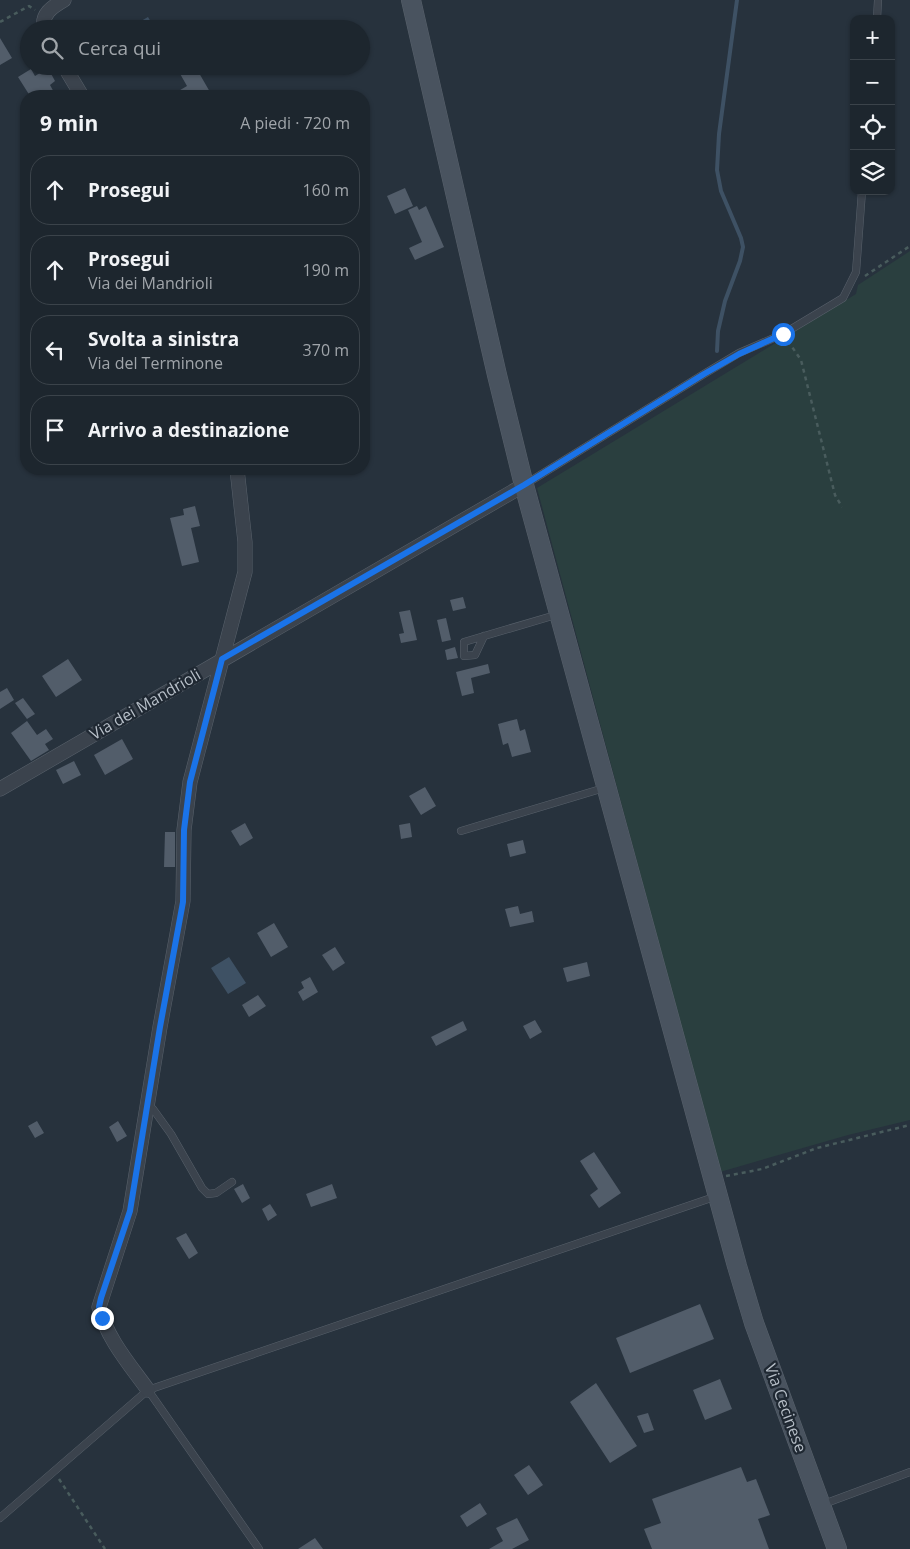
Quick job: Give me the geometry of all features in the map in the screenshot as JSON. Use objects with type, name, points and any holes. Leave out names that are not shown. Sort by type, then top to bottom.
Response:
[{"type":"main road","name":"Via Cecinese","points":[[411,0],[494,365],[524,485],[715,1187],[754,1323],[837,1549]]},
{"type":"street","points":[[45,20],[48,10],[64,0]]},
{"type":"street","points":[[69,75],[78,90]]},
{"type":"street","points":[[148,1390],[123,1356],[102,1318],[99,1307],[130,1211],[160,1027],[183,902],[184,830],[190,782],[245,572],[246,557],[237,475]]},
{"type":"street","name":"Via dei Mandrioli","points":[[0,789],[524,485]]},
{"type":"lane","points":[[877,15],[878,0]]},
{"type":"lane","points":[[524,485],[704,374],[739,354],[783,334],[843,298],[856,272],[862,195]]},
{"type":"lane","points":[[484,636],[560,614]]},
{"type":"lane","points":[[461,831],[607,787]]},
{"type":"lane","points":[[153,1109],[171,1134],[202,1188],[208,1194],[216,1193],[232,1182]]},
{"type":"lane","points":[[0,1518],[148,1390],[715,1187]]},
{"type":"lane","points":[[148,1390],[259,1549]]},
{"type":"lane","points":[[821,1505],[910,1472]]},
{"type":"path","points":[[0,22],[29,6],[42,20]]},
{"type":"path","points":[[849,286],[910,246]]},
{"type":"path","points":[[783,334],[801,360],[836,495],[842,507]]},
{"type":"path","points":[[715,1187],[817,1148],[910,1125]]},
{"type":"path","points":[[54,1471],[105,1549]]},
{"type":"green space","points":[[910,251],[910,1120],[848,1135],[720,1172],[537,488],[856,294],[858,285]]},
{"type":"water","points":[[229,957],[246,983],[228,994],[211,968]]},
{"type":"building","points":[[0,38],[12,58],[0,65]]},
{"type":"building","points":[[21,75],[52,75],[55,81],[50,85],[53,90],[26,90],[18,77]]},
{"type":"building","points":[[181,75],[200,75],[209,90],[180,90],[187,86]]},
{"type":"building","points":[[405,188],[413,206],[395,214],[387,196]]},
{"type":"building","points":[[417,206],[419,210],[426,206],[444,247],[415,260],[409,248],[422,242],[408,210]]},
{"type":"building","points":[[195,506],[200,526],[191,528],[199,562],[182,566],[170,518],[184,515],[183,509]]},
{"type":"building","points":[[463,597],[466,608],[453,611],[450,600]]},
{"type":"building","points":[[410,610],[417,640],[401,643],[399,634],[404,633],[399,612]]},
{"type":"building","points":[[446,618],[451,640],[442,642],[437,620]]},
{"type":"building","points":[[455,647],[458,658],[447,660],[445,650]]},
{"type":"building","points":[[68,659],[82,680],[56,697],[42,676]]},
{"type":"building","points":[[488,664],[490,673],[471,678],[474,693],[462,696],[456,672]]},
{"type":"building","points":[[7,688],[14,700],[0,709],[0,692]]},
{"type":"building","points":[[23,698],[35,714],[27,719],[15,703]]},
{"type":"building","points":[[517,719],[520,731],[525,729],[531,752],[512,757],[508,743],[503,745],[498,724]]},
{"type":"building","points":[[27,721],[37,735],[46,729],[53,739],[45,744],[49,750],[31,761],[11,733]]},
{"type":"building","points":[[122,739],[133,759],[105,775],[94,755]]},
{"type":"building","points":[[74,761],[81,775],[63,784],[56,770]]},
{"type":"building","points":[[425,787],[436,806],[421,815],[409,796]]},
{"type":"building","points":[[245,823],[253,838],[240,846],[231,831]]},
{"type":"building","points":[[410,823],[412,837],[401,839],[399,825]]},
{"type":"building","points":[[165,832],[175,832],[175,867],[164,867]]},
{"type":"building","points":[[523,840],[526,853],[510,857],[507,844]]},
{"type":"building","points":[[518,906],[520,914],[532,911],[534,922],[510,927],[505,909]]},
{"type":"building","points":[[274,923],[288,947],[271,957],[257,933]]},
{"type":"building","points":[[335,947],[345,963],[333,971],[322,955]]},
{"type":"building","points":[[587,962],[590,976],[567,982],[563,968]]},
{"type":"building","points":[[310,977],[318,992],[303,1001],[298,992],[304,988],[301,982]]},
{"type":"building","points":[[258,995],[266,1006],[249,1017],[242,1005]]},
{"type":"building","points":[[535,1020],[542,1032],[530,1039],[523,1026]]},
{"type":"building","points":[[463,1021],[467,1030],[436,1046],[431,1037]]},
{"type":"building","points":[[37,1121],[44,1133],[35,1138],[28,1126]]},
{"type":"building","points":[[118,1121],[127,1136],[117,1142],[109,1127]]},
{"type":"building","points":[[594,1152],[621,1193],[599,1208],[590,1195],[598,1189],[580,1161]]},
{"type":"building","points":[[243,1184],[250,1198],[242,1203],[234,1189]]},
{"type":"building","points":[[332,1184],[337,1198],[311,1207],[306,1194]]},
{"type":"building","points":[[270,1204],[277,1215],[268,1221],[262,1209]]},
{"type":"building","points":[[186,1233],[198,1253],[189,1259],[176,1238]]},
{"type":"building","points":[[700,1304],[714,1339],[630,1373],[616,1338]]},
{"type":"building","points":[[720,1379],[732,1409],[705,1420],[693,1390]]},
{"type":"building","points":[[596,1383],[637,1446],[610,1463],[570,1402]]},
{"type":"building","points":[[648,1413],[654,1430],[644,1433],[637,1416]]},
{"type":"building","points":[[529,1465],[543,1485],[528,1495],[514,1475]]},
{"type":"building","points":[[741,1467],[747,1482],[756,1479],[770,1515],[758,1519],[769,1549],[652,1549],[644,1529],[661,1523],[652,1499]]},
{"type":"building","points":[[480,1503],[487,1514],[467,1527],[460,1516]]},
{"type":"building","points":[[517,1518],[529,1540],[512,1549],[489,1549],[503,1541],[496,1528]]},
{"type":"building","points":[[315,1538],[323,1549],[298,1549]]},
{"type":"waterway","points":[[717,351],[718,331],[725,301],[740,261],[743,247],[721,191],[717,170],[719,134],[737,0]]},
{"type":"route","points":[[102,1318],[99,1307],[101,1298],[130,1211],[160,1027],[183,902],[184,830],[190,782],[222,659],[524,485],[704,374],[739,354],[783,334]]}]
